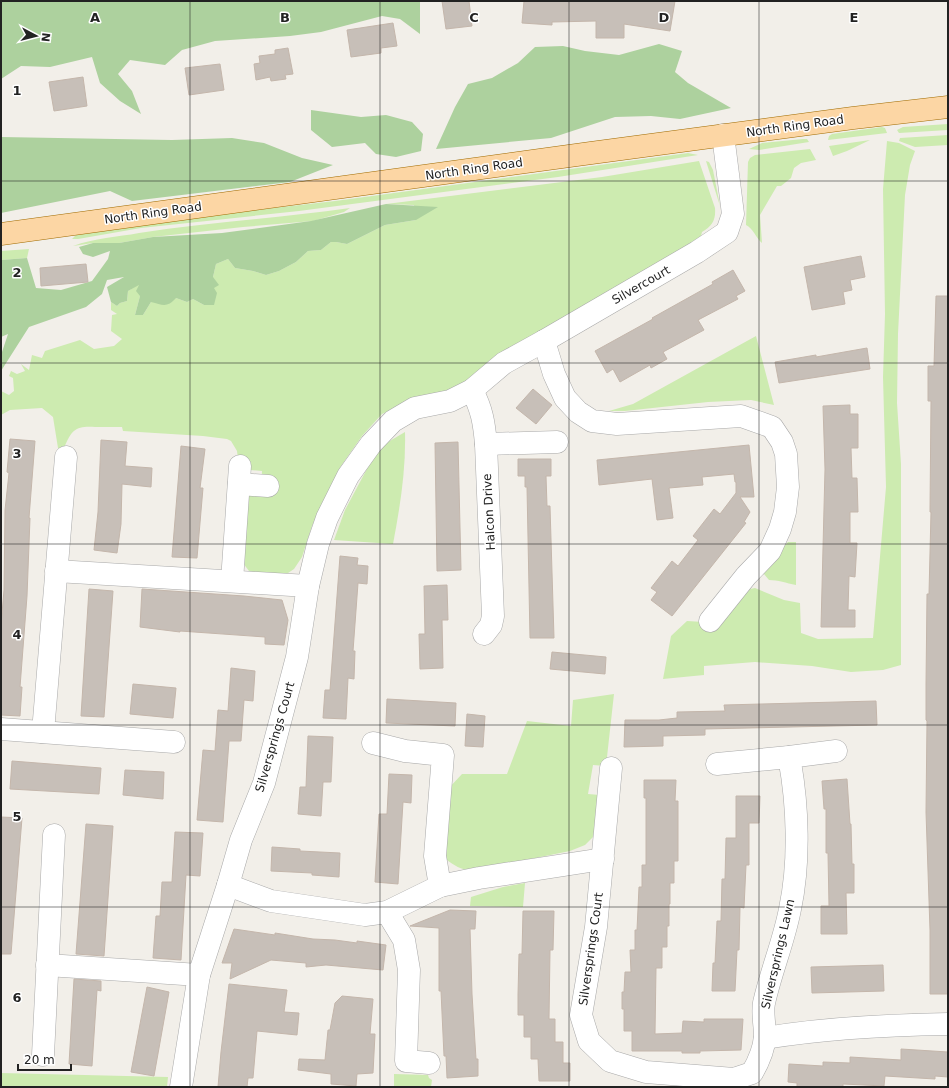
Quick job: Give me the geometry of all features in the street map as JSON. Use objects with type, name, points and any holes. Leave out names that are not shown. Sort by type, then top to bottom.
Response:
[{"type":"main road","name":"North Ring Road","points":[[1,234],[723,135],[948,107]]},
{"type":"street","name":"Silvercourt","points":[[472,390],[504,363],[697,252],[728,232],[733,214],[723,135]]},
{"type":"street","points":[[544,341],[554,374],[565,398],[578,412],[592,421],[616,424],[741,416],[772,427],[782,442],[786,454],[788,486],[785,512],[780,529],[770,551],[746,576],[710,621]]},
{"type":"street","name":"Halcon Drive","points":[[472,390],[480,404],[486,444],[493,616],[491,625],[484,634]]},
{"type":"street","name":"Silversprings Court","points":[[181,1087],[199,975],[241,840],[266,776],[297,657],[308,586],[318,544],[327,518],[348,476],[371,444],[393,421],[415,408],[450,401],[472,390]]},
{"type":"street","points":[[486,444],[557,442]]},
{"type":"street","points":[[43,732],[66,457]]},
{"type":"street","points":[[232,581],[239,475],[268,486]]},
{"type":"street","points":[[56,571],[308,586]]},
{"type":"street","points":[[1,729],[43,732],[115,730],[174,742]]},
{"type":"street","points":[[373,743],[405,751],[443,755],[435,856],[440,886]]},
{"type":"street","points":[[717,764],[789,758],[836,752]]},
{"type":"street","name":"Silversprings Lawn","points":[[765,1038],[764,1005],[790,909],[795,877],[795,787],[789,758]]},
{"type":"street","name":"Silversprings Court","points":[[611,768],[596,927],[581,1015],[589,1040],[610,1061],[646,1072],[734,1079],[752,1073],[762,1055],[765,1038]]},
{"type":"street","points":[[43,1055],[54,835]]},
{"type":"street","points":[[228,885],[271,901],[365,915],[387,912],[440,886],[479,878],[603,859]]},
{"type":"street","points":[[387,912],[404,940],[409,970],[406,1061],[429,1063]]},
{"type":"street","points":[[47,965],[199,975]]},
{"type":"street","points":[[765,1038],[794,1033],[902,1024],[948,1024]]},
{"type":"green space","points":[[1,1],[420,1],[420,34],[400,19],[382,16],[321,32],[290,36],[215,41],[182,50],[165,65],[130,60],[118,74],[132,91],[141,114],[120,101],[100,83],[92,57],[50,67],[21,66],[1,79]]},
{"type":"green space","points":[[659,44],[682,51],[675,72],[688,83],[731,108],[680,119],[651,116],[615,117],[551,138],[436,149],[455,107],[468,84],[492,78],[518,63],[535,47],[563,46],[585,51],[619,55]]},
{"type":"green space","points":[[311,110],[361,117],[386,115],[412,122],[423,134],[421,151],[396,157],[376,154],[365,143],[332,147],[311,130]]},
{"type":"green space","points":[[948,124],[948,130],[899,133],[897,130],[903,127]]},
{"type":"green space","points":[[882,127],[885,128],[887,133],[828,140],[829,136],[832,134]]},
{"type":"green space","points":[[948,135],[948,145],[915,147],[899,141],[900,138]]},
{"type":"green space","points":[[1,137],[172,140],[232,138],[264,143],[302,158],[333,165],[290,182],[132,201],[110,191],[1,213]]},
{"type":"green space","points":[[807,139],[809,142],[759,150],[749,149],[762,143]]},
{"type":"green space","points":[[870,140],[833,156],[829,146]]},
{"type":"green space","points":[[887,141],[899,143],[915,151],[910,165],[905,195],[898,334],[897,403],[901,464],[901,665],[883,670],[851,672],[812,666],[755,662],[704,666],[704,675],[663,679],[671,636],[687,621],[720,623],[750,589],[755,588],[784,600],[800,603],[801,633],[818,639],[873,638],[886,487],[883,377],[885,314],[883,189]]},
{"type":"green space","points":[[810,149],[816,160],[801,163],[794,168],[791,178],[781,186],[777,186],[760,215],[762,243],[751,228],[746,225],[748,162],[750,158],[755,155]]},
{"type":"green space","points":[[688,153],[698,155],[558,177],[299,211],[141,228],[72,239],[76,235],[238,212],[335,201]]},
{"type":"green space","points":[[699,161],[715,208],[713,222],[702,232],[701,236],[646,272],[490,360],[472,378],[458,388],[408,402],[382,414],[362,436],[341,466],[312,526],[302,557],[294,569],[285,575],[258,574],[249,571],[243,563],[245,494],[261,487],[262,471],[250,470],[238,459],[237,451],[231,441],[227,439],[203,436],[123,431],[122,427],[83,427],[72,433],[64,448],[58,448],[53,417],[42,408],[10,410],[1,415],[1,391],[9,395],[14,391],[13,378],[9,376],[11,371],[17,374],[25,371],[21,364],[29,370],[32,355],[42,358],[45,351],[80,340],[94,349],[114,346],[122,339],[111,331],[112,315],[117,314],[111,310],[111,302],[117,306],[120,303],[127,301],[128,291],[139,284],[140,296],[135,315],[143,315],[151,302],[176,298],[187,302],[193,299],[204,305],[213,288],[213,277],[216,264],[228,259],[235,268],[266,275],[279,271],[296,262],[308,251],[321,250],[331,242],[347,244],[385,225],[416,220],[414,205],[386,204],[602,177]]},
{"type":"green space","points":[[706,161],[709,162],[713,170],[720,206]]},
{"type":"green space","points":[[386,204],[438,207],[416,220],[385,225],[347,244],[331,242],[321,250],[308,251],[296,262],[279,271],[266,275],[235,268],[228,259],[216,264],[213,277],[219,285],[214,288],[217,293],[214,305],[204,305],[193,299],[187,302],[176,298],[165,305],[151,302],[143,315],[135,315],[140,296],[136,291],[139,285],[128,291],[127,301],[120,303],[117,306],[111,302],[107,287],[124,277],[107,280],[102,294],[86,307],[29,327],[1,371],[1,355],[8,334],[1,337],[1,260],[27,258],[36,288],[61,290],[92,281],[108,259],[110,251],[93,257],[83,254],[79,247],[93,243],[119,243],[153,237],[222,233],[311,221]]},
{"type":"green space","points":[[350,208],[344,212],[313,221],[153,237],[119,243],[93,243],[73,246],[98,239],[165,229]]},
{"type":"green space","points":[[29,249],[27,258],[1,260],[1,251]]},
{"type":"green space","points":[[756,336],[774,405],[751,400],[708,402],[625,411],[609,411],[633,404]]},
{"type":"green space","points":[[405,432],[405,460],[402,488],[393,544],[334,540],[345,510],[368,467],[383,445]]},
{"type":"green space","points":[[788,542],[796,542],[796,585],[769,580],[764,574],[763,570]]},
{"type":"green space","points":[[614,694],[606,766],[593,765],[588,794],[600,795],[595,835],[585,845],[570,851],[471,871],[458,867],[446,859],[448,789],[462,774],[507,774],[527,721],[571,726],[573,700]]},
{"type":"green space","points":[[525,883],[523,907],[470,906],[471,897],[503,887]]},
{"type":"green space","points":[[1,1073],[168,1077],[167,1087],[1,1087]]},
{"type":"green space","points":[[394,1074],[428,1075],[432,1080],[431,1087],[394,1086]]},
{"type":"building","points":[[442,1],[469,1],[472,26],[446,29]]},
{"type":"building","points":[[524,1],[675,1],[670,31],[624,24],[624,38],[596,38],[596,21],[552,22],[552,25],[522,23]]},
{"type":"building","points":[[393,23],[397,46],[381,48],[381,53],[351,57],[347,30]]},
{"type":"building","points":[[288,48],[293,74],[285,75],[286,79],[271,81],[270,77],[256,80],[254,64],[260,63],[259,56],[275,54],[275,50]]},
{"type":"building","points":[[220,64],[224,90],[189,95],[185,68]]},
{"type":"building","points":[[83,77],[87,106],[54,111],[49,82]]},
{"type":"building","points":[[861,256],[865,277],[850,280],[852,290],[843,292],[845,304],[812,310],[804,267]]},
{"type":"building","points":[[86,264],[88,282],[41,286],[40,268]]},
{"type":"building","points":[[733,270],[745,291],[736,296],[738,299],[698,320],[704,330],[663,352],[667,359],[651,368],[650,365],[620,382],[613,369],[607,373],[595,351],[713,284],[712,282]]},
{"type":"building","points":[[936,296],[948,296],[948,994],[930,994],[930,930],[926,812],[927,594],[929,594],[931,512],[931,401],[928,401],[928,366],[934,366]]},
{"type":"building","points":[[867,348],[870,369],[779,383],[775,362],[816,355],[816,357]]},
{"type":"building","points":[[533,389],[552,405],[536,424],[516,408]]},
{"type":"building","points":[[850,405],[850,414],[858,414],[858,448],[851,448],[852,478],[857,478],[858,512],[850,512],[850,543],[857,543],[855,577],[849,576],[848,610],[855,610],[855,627],[821,627],[825,469],[823,406]]},
{"type":"building","points":[[10,439],[35,441],[29,518],[27,596],[20,687],[22,687],[20,716],[1,715],[1,625],[4,590],[5,510],[9,473],[7,472]]},
{"type":"building","points":[[101,440],[127,442],[125,466],[152,468],[151,487],[122,484],[121,524],[117,553],[94,550],[98,512]]},
{"type":"building","points":[[458,442],[461,570],[437,571],[435,443]]},
{"type":"building","points":[[749,445],[754,497],[740,497],[750,512],[744,522],[746,523],[672,616],[651,600],[657,592],[651,588],[672,561],[678,566],[698,540],[693,536],[714,509],[720,514],[736,493],[734,474],[702,477],[703,485],[669,488],[673,518],[657,520],[652,479],[599,485],[597,460]]},
{"type":"building","points":[[181,446],[205,449],[200,488],[203,488],[197,558],[172,557]]},
{"type":"building","points":[[518,459],[551,459],[551,476],[546,476],[547,506],[550,506],[554,638],[530,638],[527,487],[525,487],[525,476],[518,476]]},
{"type":"building","points":[[340,556],[358,558],[357,565],[368,566],[367,584],[358,583],[353,651],[355,651],[354,679],[348,678],[346,719],[323,718],[325,690],[330,690]]},
{"type":"building","points":[[447,585],[448,620],[442,620],[443,668],[420,669],[419,634],[425,634],[424,586]]},
{"type":"building","points":[[89,589],[113,591],[104,717],[81,716]]},
{"type":"building","points":[[142,589],[282,600],[288,620],[284,645],[265,644],[265,637],[180,632],[140,627]]},
{"type":"building","points":[[552,652],[606,657],[605,674],[550,669]]},
{"type":"building","points":[[231,668],[255,671],[253,701],[244,700],[241,741],[229,741],[223,822],[197,820],[203,750],[215,751],[218,710],[228,711]]},
{"type":"building","points":[[133,684],[176,688],[173,718],[130,714]]},
{"type":"building","points":[[387,699],[456,703],[455,726],[386,723]]},
{"type":"building","points":[[876,701],[877,725],[705,729],[705,735],[663,736],[663,746],[624,747],[625,720],[659,720],[677,718],[677,712],[725,711],[724,705]]},
{"type":"building","points":[[467,714],[485,716],[483,747],[465,746]]},
{"type":"building","points":[[308,736],[333,737],[331,782],[323,782],[321,816],[298,814],[300,787],[306,787]]},
{"type":"building","points":[[12,761],[101,768],[99,794],[10,789]]},
{"type":"building","points":[[125,770],[164,772],[163,799],[123,795]]},
{"type":"building","points":[[389,774],[412,775],[411,803],[403,802],[398,884],[375,882],[379,814],[387,814]]},
{"type":"building","points":[[847,779],[851,824],[852,864],[854,864],[854,893],[846,893],[847,934],[821,934],[821,906],[829,906],[828,853],[826,853],[826,809],[824,809],[822,781]]},
{"type":"building","points":[[644,780],[676,780],[675,801],[678,801],[678,861],[674,861],[674,883],[670,883],[667,947],[662,947],[662,968],[656,968],[655,1034],[682,1033],[683,1021],[704,1022],[704,1019],[743,1019],[741,1050],[700,1051],[700,1053],[682,1053],[682,1051],[632,1051],[632,1031],[624,1031],[622,992],[624,992],[625,972],[631,972],[630,950],[635,950],[635,930],[637,930],[639,887],[642,887],[642,865],[646,865],[646,798],[644,798]]},
{"type":"building","points":[[736,796],[760,796],[759,823],[749,823],[749,865],[746,865],[744,908],[740,907],[739,950],[737,950],[735,991],[712,991],[717,921],[721,921],[722,879],[725,879],[726,838],[736,838]]},
{"type":"building","points":[[1,817],[22,818],[11,954],[1,954]]},
{"type":"building","points":[[86,824],[113,826],[104,956],[76,954]]},
{"type":"building","points":[[175,832],[203,833],[200,876],[186,875],[181,960],[153,958],[156,916],[160,916],[162,882],[172,882]]},
{"type":"building","points":[[272,847],[300,849],[300,851],[340,853],[339,877],[312,875],[312,873],[271,871]]},
{"type":"building","points":[[450,910],[476,911],[475,929],[470,929],[472,994],[476,1059],[478,1059],[478,1076],[447,1078],[446,1056],[444,1056],[441,991],[439,991],[439,928],[410,926]]},
{"type":"building","points":[[523,911],[554,911],[553,950],[550,950],[549,1019],[555,1019],[555,1042],[563,1042],[563,1063],[570,1063],[570,1081],[539,1081],[538,1059],[531,1059],[531,1037],[524,1037],[524,1015],[518,1015],[519,954],[522,954]]},
{"type":"building","points":[[234,929],[313,939],[357,943],[357,941],[386,945],[383,970],[326,965],[306,967],[306,963],[271,960],[230,979],[232,963],[222,963]]},
{"type":"building","points":[[883,965],[884,991],[812,993],[811,967]]},
{"type":"building","points":[[74,979],[101,981],[101,991],[97,990],[92,1066],[69,1064]]},
{"type":"building","points":[[229,984],[287,990],[284,1012],[299,1013],[297,1035],[257,1031],[253,1078],[248,1078],[247,1087],[218,1087]]},
{"type":"building","points":[[147,987],[169,992],[154,1076],[131,1072]]},
{"type":"building","points":[[342,996],[373,999],[370,1034],[375,1034],[373,1073],[357,1074],[356,1086],[331,1084],[331,1074],[298,1070],[299,1059],[325,1060],[328,1030],[330,1030],[335,1003]]},
{"type":"building","points":[[901,1049],[948,1052],[948,1077],[935,1076],[935,1079],[885,1076],[884,1086],[843,1084],[843,1087],[797,1087],[797,1083],[788,1082],[789,1064],[823,1066],[823,1062],[850,1063],[850,1057],[901,1060]]}]
